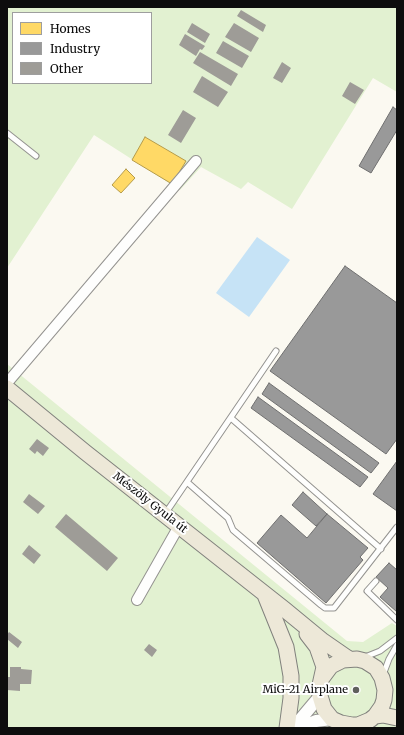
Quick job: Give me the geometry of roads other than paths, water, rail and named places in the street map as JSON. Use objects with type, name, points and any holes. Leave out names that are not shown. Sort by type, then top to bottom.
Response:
[{"type":"main road","name":"Mészöly Gyula út","points":[[7,388],[85,452],[323,641],[353,659],[365,661],[376,668],[391,698],[397,703]]},
{"type":"main road","points":[[265,594],[286,647],[291,676],[291,698],[287,728]]},
{"type":"main road","name":"Mészöly Gyula út","points":[[295,618],[317,647],[321,656],[324,667],[320,685],[320,696]]},
{"type":"main road","points":[[322,678],[331,666],[343,660],[353,659]]},
{"type":"main road","points":[[370,721],[382,706],[385,696],[384,684]]},
{"type":"main road","points":[[320,696],[324,709],[339,723],[358,725],[383,715],[397,718]]},
{"type":"street","points":[[7,383],[196,161]]},
{"type":"street","points":[[137,600],[179,526]]},
{"type":"street","points":[[294,728],[320,696]]},
{"type":"street","points":[[300,728],[316,721],[339,723]]},
{"type":"lane","points":[[7,133],[36,156]]},
{"type":"lane","points":[[165,514],[276,351]]},
{"type":"lane","points":[[231,418],[381,549]]},
{"type":"lane","points":[[187,482],[228,518],[233,530],[325,608],[334,608],[397,527]]},
{"type":"lane","points":[[376,581],[367,591],[397,620]]},
{"type":"lane","points":[[353,659],[370,656],[397,638]]},
{"type":"lane","points":[[384,684],[389,659],[397,645]]},
{"type":"water","points":[[257,237],[290,260],[249,317],[216,293]]},
{"type":"place","name":"MiG-21 Airplane","points":[[356,690]]}]
